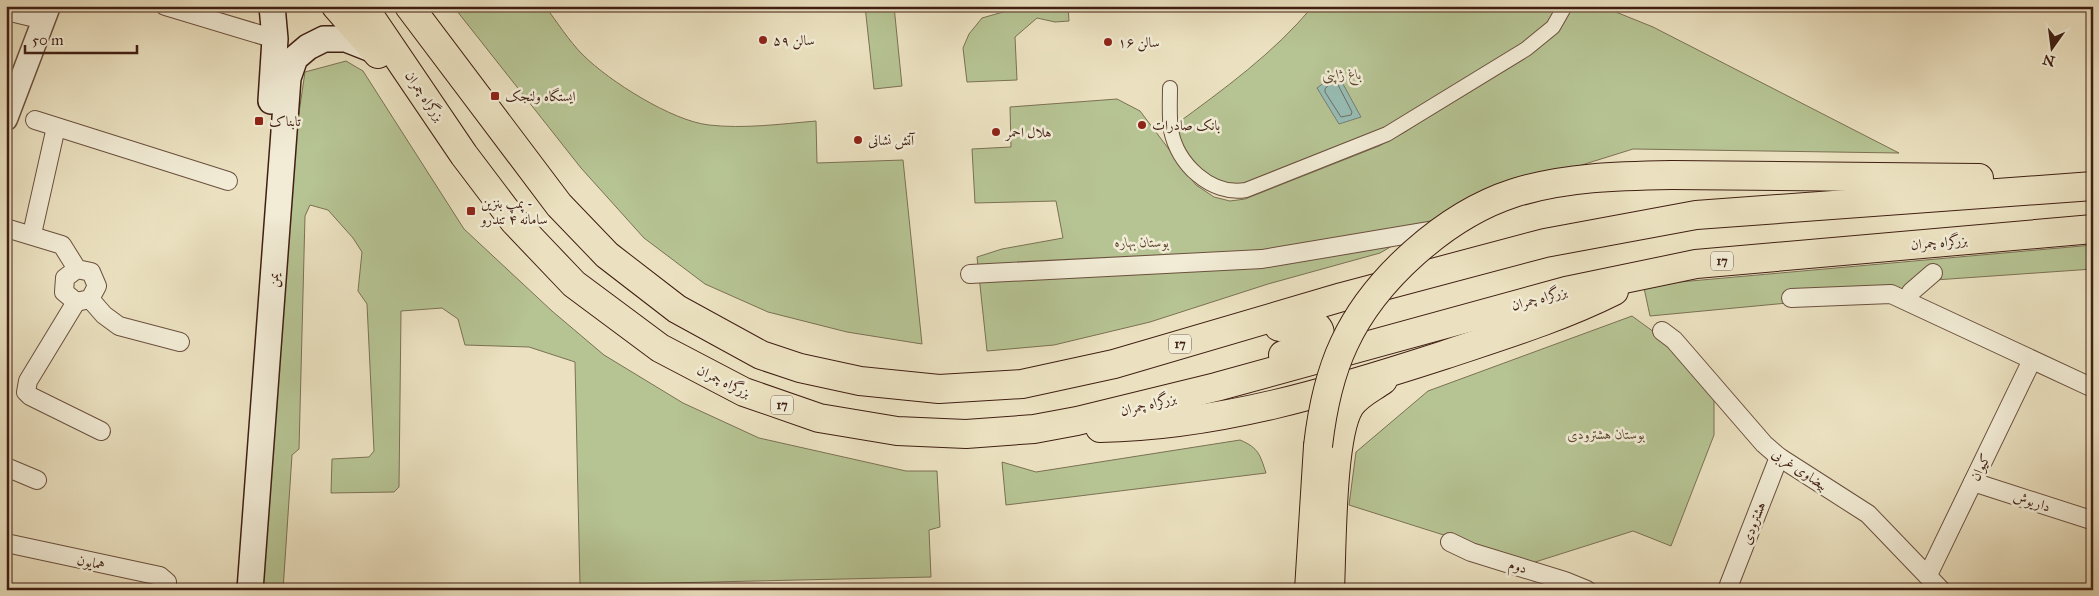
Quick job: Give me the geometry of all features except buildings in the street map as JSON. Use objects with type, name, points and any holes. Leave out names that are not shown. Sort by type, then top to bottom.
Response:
[{"type":"highway","points":[[336,6],[464,155]]},
{"type":"highway","name":"بزرگراه چمران","points":[[363,6],[464,155],[514,221],[574,284],[660,348],[744,392],[819,418],[898,431],[966,434],[1034,429],[1115,412],[1216,387],[1557,293],[1696,264],[2093,228]]},
{"type":"highway","name":"17","points":[[410,6],[559,205],[607,256],[677,309],[761,355],[800,368],[860,381],[938,390],[1022,384],[1114,364],[1342,297],[1546,243],[1696,215],[2093,186]]},
{"type":"highway","points":[[1309,590],[1318,446],[1330,382],[1351,331],[1387,281],[1430,240],[1486,205],[1541,186],[1595,177],[1672,175],[2093,179]]},
{"type":"highway","points":[[1034,429],[1134,427],[1212,418],[1307,396],[1401,369],[1589,304],[1615,290],[1636,275]]},
{"type":"highway","points":[[1196,340],[1267,330],[1305,322],[1311,322],[1317,326],[1318,337],[1309,345],[1276,357],[1216,387]]},
{"type":"highway","points":[[1330,590],[1337,462],[1345,417],[1358,397],[1401,369]]},
{"type":"main road","name":"یمن","points":[[233,590],[276,38],[272,6]]},
{"type":"main road","name":"یمن","points":[[250,590],[288,78],[295,58],[308,46],[324,40],[346,39],[374,50]]},
{"type":"street","points":[[165,6],[276,38]]},
{"type":"street","points":[[1170,88],[1171,129],[1179,151],[1194,172],[1210,185],[1227,191],[1246,190],[1388,134],[1526,50],[1553,27],[1565,6]]},
{"type":"street","points":[[6,11],[47,13],[6,119]]},
{"type":"street","points":[[35,120],[228,181]]},
{"type":"street","points":[[32,234],[56,127]]},
{"type":"street","points":[[970,274],[1262,259],[1478,223]]},
{"type":"street","points":[[6,228],[32,234],[62,245],[77,269],[91,272],[97,286],[83,300],[28,382],[26,392],[30,396],[102,431]]},
{"type":"street","points":[[77,269],[65,278],[64,292],[83,300],[119,326],[180,342]]},
{"type":"street","points":[[1908,296],[1933,274]]},
{"type":"street","points":[[1791,298],[1891,294],[1908,296],[2032,360],[2093,388]]},
{"type":"street","name":"بیضاوی غربی","points":[[1662,331],[1674,340],[1764,444],[1780,457],[1868,514],[1941,590]]},
{"type":"street","name":"کیوان","points":[[1928,575],[2032,360]]},
{"type":"street","name":"هشترودی","points":[[1732,588],[1780,457]]},
{"type":"street","points":[[6,467],[37,480]]},
{"type":"street","name":"داریوش","points":[[1973,482],[2091,520]]},
{"type":"street","name":"دوم","points":[[1450,542],[1471,552],[1565,581],[1587,590]]},
{"type":"street","name":"همایون","points":[[6,543],[160,576],[167,582],[168,590]]},
{"type":"green space","points":[[453,6],[545,6],[578,50],[608,76],[660,108],[694,122],[709,125],[762,126],[816,121],[817,163],[903,160],[922,344],[847,332],[768,312],[705,284],[644,238],[581,168]]},
{"type":"green space","points":[[865,6],[894,6],[902,86],[874,89]]},
{"type":"green space","points":[[1024,6],[1068,6],[1069,21],[1055,22],[1037,18],[1015,37],[1017,80],[967,82],[963,48],[969,34],[982,18]]},
{"type":"green space","name":"باغ ژاپنی","points":[[1313,6],[1567,6],[1544,31],[1382,131],[1240,186],[1212,182],[1184,154],[1175,125],[1265,55]]},
{"type":"green space","name":"بوستان بهاره","points":[[1573,6],[1601,6],[1653,27],[1899,153],[1633,149],[1473,199],[1380,253],[1268,284],[1150,322],[1054,345],[987,351],[977,257],[1002,249],[1063,238],[1056,201],[975,203],[972,149],[1011,147],[1010,107],[1117,99],[1140,111],[1196,185],[1214,197],[1230,201],[1245,199],[1379,146],[1405,132],[1560,28]]},
{"type":"green space","points":[[346,61],[363,71],[464,229],[552,311],[604,355],[683,403],[759,438],[906,471],[937,471],[940,527],[929,530],[931,577],[580,585],[575,362],[529,347],[465,345],[458,319],[442,308],[401,311],[399,487],[394,492],[331,493],[332,459],[369,457],[374,451],[367,304],[358,291],[362,252],[353,238],[328,210],[310,205],[305,216],[299,449],[292,455],[283,590],[259,590],[287,195],[305,72]]},
{"type":"green space","points":[[2093,245],[2093,269],[1935,280],[1904,292],[1650,316],[1644,288],[1657,284]]},
{"type":"green space","name":"بوستان هشترودی","points":[[1632,316],[1665,340],[1714,393],[1714,435],[1671,546],[1633,531],[1532,563],[1349,505],[1356,452],[1428,391]]},
{"type":"green space","points":[[1240,440],[1255,449],[1266,473],[1006,505],[1002,462],[1036,472]]},
{"type":"water","points":[[1337,73],[1361,117],[1339,124],[1317,88]]},
{"type":"place","name":"سالن ۵۹","points":[[763,40]]},
{"type":"place","name":"سالن ۱۶","points":[[1108,42]]},
{"type":"place","name":"ایستگاه ولنجک","points":[[495,96]]},
{"type":"place","name":"تابناک","points":[[259,121]]},
{"type":"place","name":"بانک صادرات","points":[[1142,125]]},
{"type":"place","name":"هلال احمر","points":[[996,132]]},
{"type":"place","name":"آتش نشانی","points":[[858,140]]},
{"type":"place","name":"پمپ بنزین - سامانه ۴ تندرو","points":[[471,211]]}]
